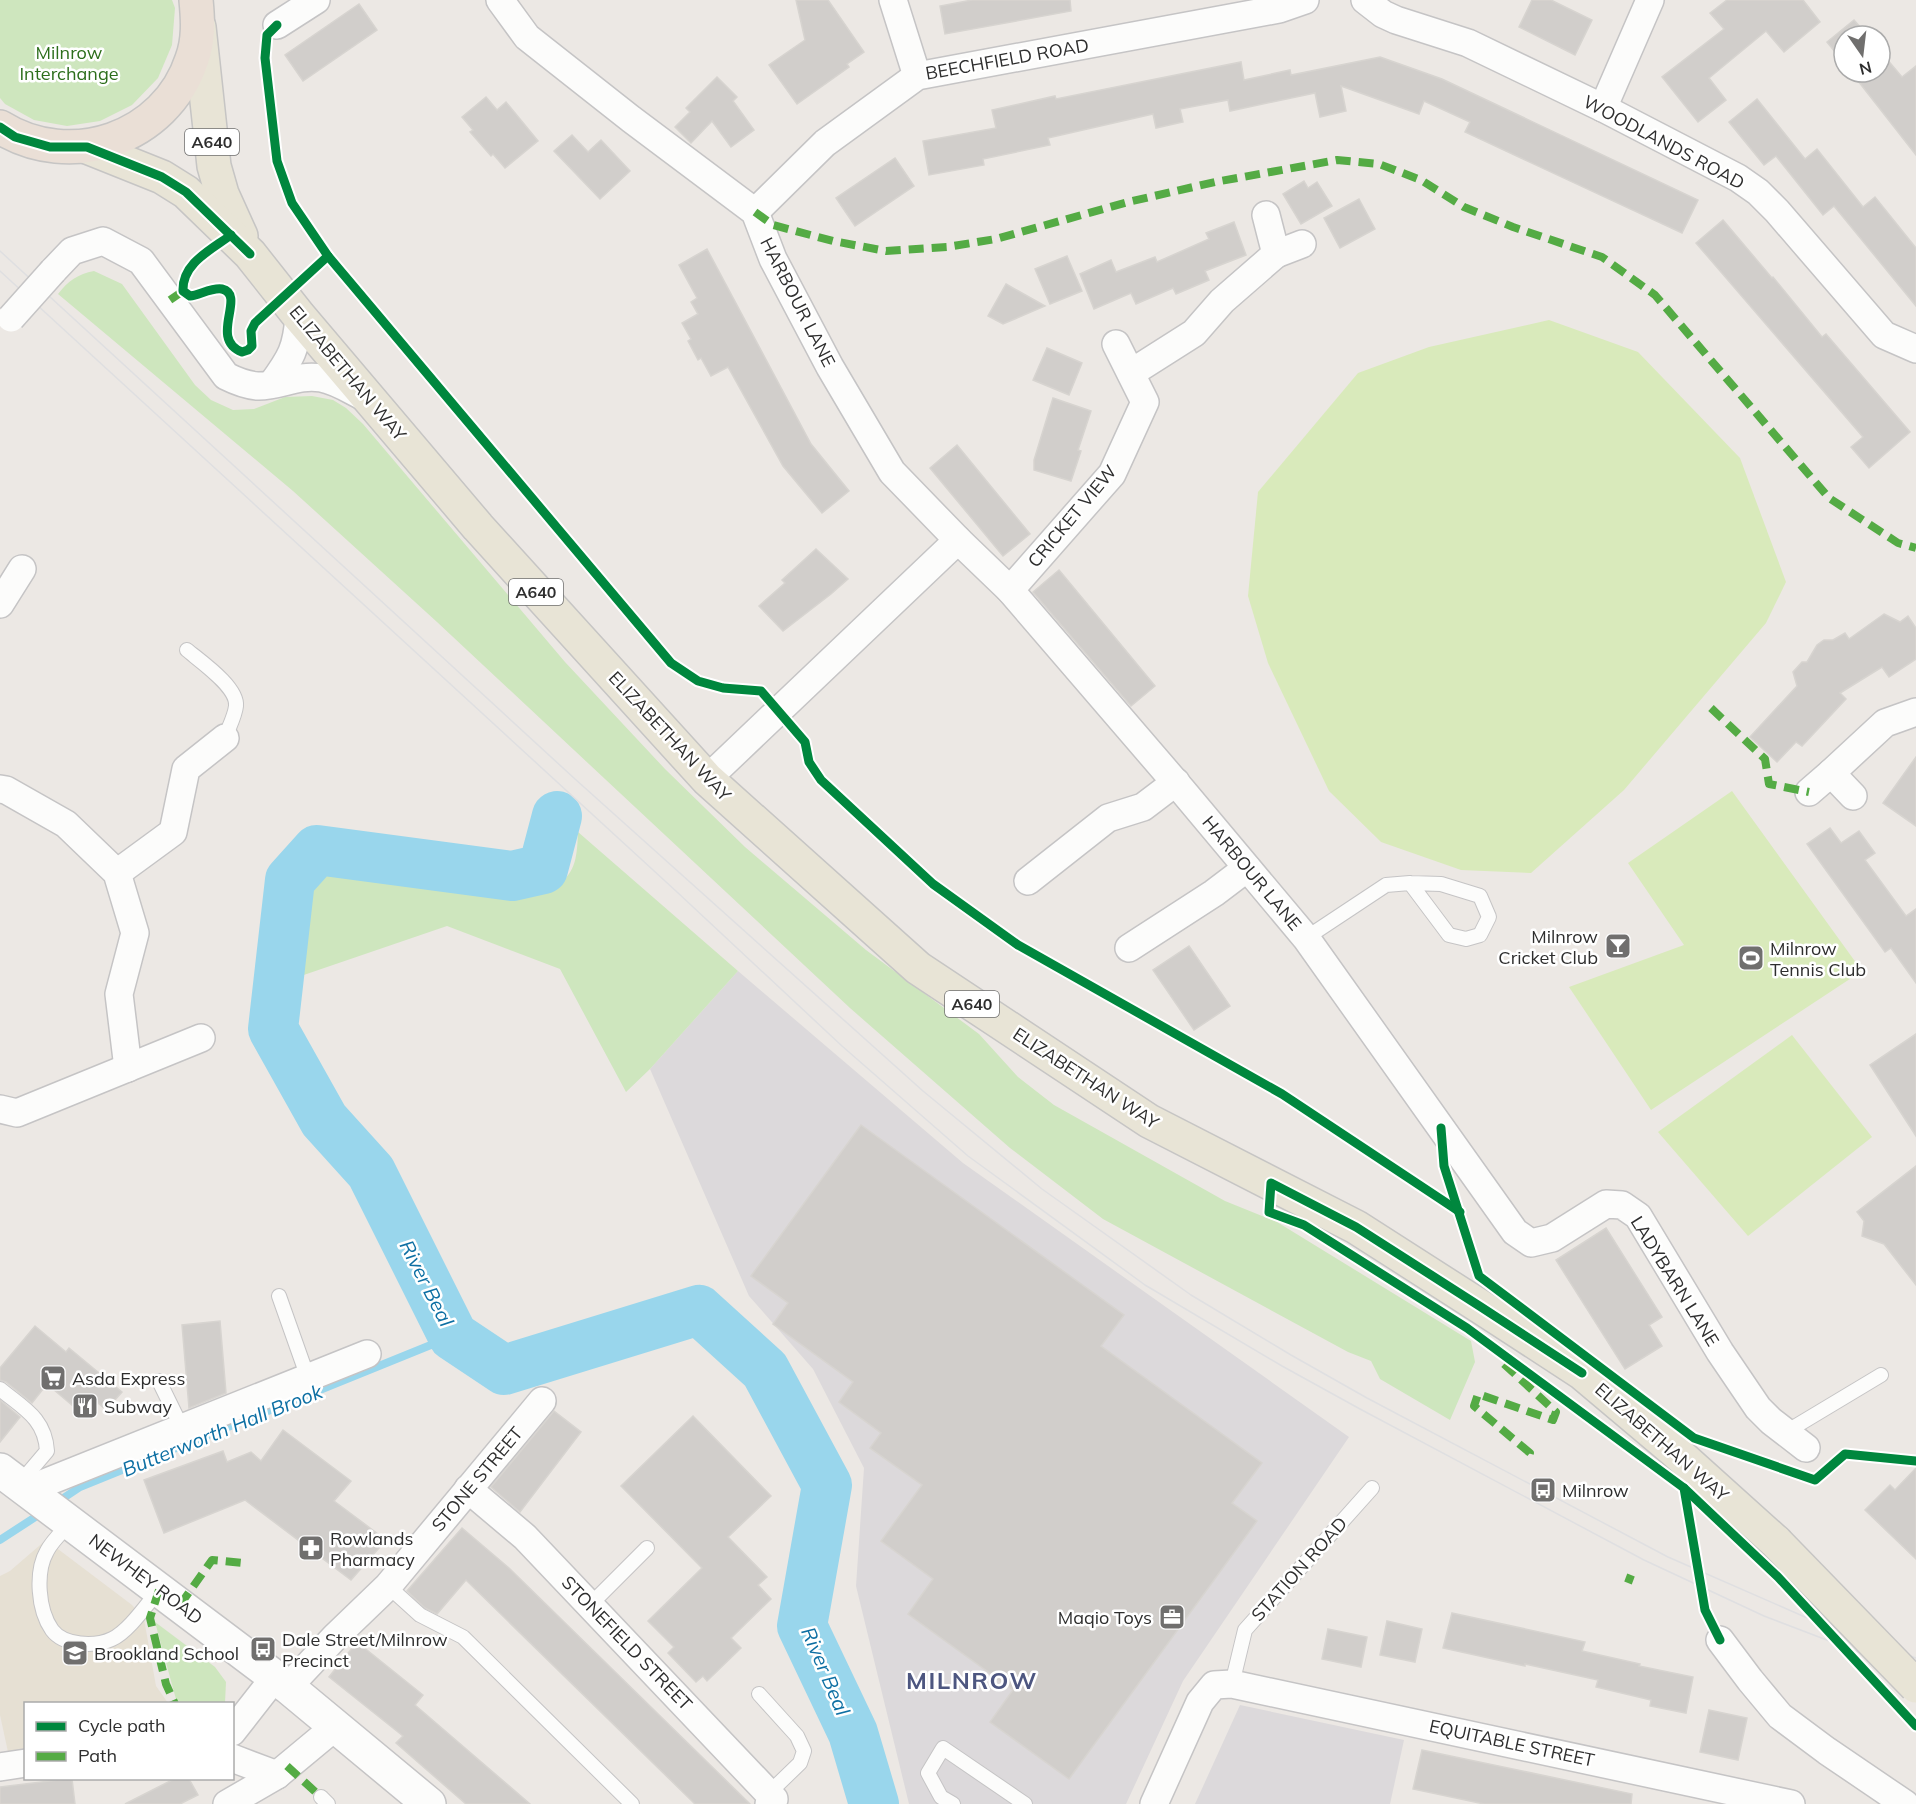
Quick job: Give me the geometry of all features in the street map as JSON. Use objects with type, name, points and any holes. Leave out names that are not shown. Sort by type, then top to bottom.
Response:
[{"type":"highway","name":"A640","points":[[0,127],[15,137],[50,147],[87,147],[122,137],[152,118],[176,91],[192,59],[197,12]]},
{"type":"main road","name":"ELIZABETHAN WAY","points":[[197,12],[214,166],[222,194],[250,254]]},
{"type":"main road","name":"ELIZABETHAN WAY","points":[[87,147],[162,177],[186,192],[250,254],[298,315],[478,527],[707,779],[918,968],[1149,1121],[1356,1227],[1573,1367],[1677,1453],[1776,1542],[1916,1686]]},
{"type":"street","points":[[277,25],[316,0]]},
{"type":"street","points":[[500,0],[527,37],[755,212]]},
{"type":"street","points":[[893,0],[917,76]]},
{"type":"street","name":"BEECHFIELD ROAD","points":[[755,212],[825,143],[917,76],[1279,9],[1305,0]]},
{"type":"street","name":"WOODLANDS ROAD","points":[[1365,0],[1383,14],[1396,20],[1468,43],[1603,108],[1738,178],[1758,192],[1778,211],[1884,335],[1916,349]]},
{"type":"street","points":[[1603,108],[1650,0]]},
{"type":"street","name":"HARBOUR LANE","points":[[755,212],[773,258],[825,357],[892,472],[1010,590],[1176,782],[1306,938],[1515,1232]]},
{"type":"street","points":[[1266,215],[1276,254]]},
{"type":"street","points":[[6,325],[72,251],[103,241],[141,261],[226,376],[241,383],[259,386],[290,379],[321,378],[334,381],[370,400]]},
{"type":"street","points":[[1131,373],[1194,333],[1222,301],[1276,254],[1302,244]]},
{"type":"street","points":[[272,384],[291,356],[297,338],[298,315]]},
{"type":"street","name":"CRICKET VIEW","points":[[1010,590],[1112,474],[1146,402],[1116,344]]},
{"type":"street","points":[[707,779],[958,540]]},
{"type":"street","points":[[0,604],[22,569]]},
{"type":"street","points":[[1809,792],[1885,723],[1916,712]]},
{"type":"street","points":[[117,873],[173,832],[186,769],[225,738]]},
{"type":"street","points":[[1831,773],[1853,796]]},
{"type":"street","points":[[1028,881],[1108,818],[1143,807],[1176,782]]},
{"type":"street","points":[[0,789],[6,790],[66,824],[117,873],[135,933],[119,994],[129,1068]]},
{"type":"street","points":[[1129,948],[1214,893],[1247,868]]},
{"type":"street","points":[[0,1109],[18,1113],[201,1038]]},
{"type":"street","name":"LADYBARN LANE","points":[[1515,1232],[1531,1243],[1552,1238],[1606,1204],[1622,1205],[1638,1216],[1720,1352],[1758,1408],[1796,1440]]},
{"type":"street","points":[[35,1496],[182,1428],[367,1354]]},
{"type":"street","name":"STONE STREET","points":[[234,1730],[281,1682],[334,1637],[388,1586],[542,1401]]},
{"type":"street","name":"STONEFIELD STREET","points":[[468,1489],[525,1537],[769,1798]]},
{"type":"street","name":"NEWHEY ROAD","points":[[35,1496],[281,1682],[429,1804]]},
{"type":"street","points":[[1720,1640],[1780,1716],[1905,1804]]},
{"type":"street","points":[[1154,1804],[1200,1702],[1214,1685],[1232,1684]]},
{"type":"street","name":"EQUITABLE STREET","points":[[1232,1684],[1791,1804]]},
{"type":"street","points":[[226,1804],[277,1775],[336,1726]]},
{"type":"street","points":[[234,1759],[277,1775]]},
{"type":"street","points":[[0,1767],[24,1763]]},
{"type":"lane","points":[[187,650],[222,680],[233,693],[236,706],[225,738]]},
{"type":"lane","points":[[1306,938],[1386,885],[1410,883],[1441,884],[1479,896],[1489,917],[1480,935],[1466,939],[1449,935],[1410,883]]},
{"type":"lane","points":[[279,1296],[308,1378]]},
{"type":"lane","points":[[1796,1440],[1881,1375]]},
{"type":"lane","points":[[159,1381],[182,1428]]},
{"type":"lane","points":[[0,1389],[38,1420],[46,1438],[47,1451],[35,1496],[47,1551],[41,1570],[39,1594],[53,1632],[69,1641],[90,1644],[112,1639],[125,1629],[159,1590]]},
{"type":"lane","name":"STATION ROAD","points":[[1232,1684],[1245,1630],[1372,1488]]},
{"type":"lane","points":[[590,1605],[647,1548]]},
{"type":"lane","points":[[388,1586],[420,1615],[463,1637],[632,1804]]},
{"type":"lane","points":[[759,1694],[797,1736],[804,1751],[800,1763],[769,1798]]},
{"type":"lane","points":[[953,1804],[941,1797],[928,1773],[943,1748],[1025,1804]]},
{"type":"shaded area","points":[[738,971],[963,1163],[1349,1437],[1183,1681],[1126,1804],[909,1804],[856,1586],[864,1468],[813,1369],[749,1296],[650,1069]]},
{"type":"shaded area","name":"Brookland School","points":[[46,1540],[132,1605],[144,1619],[156,1686],[167,1702],[24,1702],[24,1750],[8,1752],[0,1715],[0,1576],[10,1571]]},
{"type":"shaded area","points":[[1240,1705],[1404,1740],[1390,1804],[1195,1804]]},
{"type":"green space","name":"Milnrow Interchange","points":[[0,0],[172,0],[175,8],[172,45],[158,78],[132,105],[100,121],[67,126],[34,120],[5,104],[0,98]]},
{"type":"green space","points":[[94,271],[122,284],[195,385],[211,400],[233,410],[254,409],[285,397],[312,396],[333,400],[346,408],[363,424],[565,662],[665,769],[745,847],[866,950],[979,1034],[1018,1077],[1054,1105],[1225,1201],[1277,1222],[1471,1341],[1475,1362],[1450,1420],[1380,1379],[1371,1361],[1348,1352],[1103,1219],[1010,1148],[850,1008],[437,622],[293,491],[58,294],[74,279]]},
{"type":"green space","points":[[1549,320],[1638,352],[1740,458],[1786,582],[1766,623],[1624,790],[1531,873],[1461,870],[1381,842],[1329,791],[1268,663],[1248,596],[1258,492],[1358,373],[1429,347]]},
{"type":"green space","name":"Milnrow Tennis Club","points":[[1732,791],[1862,971],[1651,1110],[1569,987],[1684,945],[1628,863]]},
{"type":"green space","points":[[578,832],[738,971],[650,1069],[626,1092],[560,969],[447,926],[292,979],[297,888],[312,868],[330,863],[447,885],[513,891],[539,890],[557,885],[569,875],[575,862]]},
{"type":"green space","points":[[1792,1035],[1872,1137],[1748,1236],[1658,1132]]},
{"type":"green space","points":[[155,1622],[215,1667],[226,1682],[225,1702],[177,1702]]},
{"type":"building","points":[[796,0],[828,0],[864,52],[847,64],[849,67],[797,104],[769,65],[805,40]]},
{"type":"building","points":[[972,0],[1070,0],[1071,11],[945,34],[940,6]]},
{"type":"building","points":[[1532,0],[1551,0],[1592,20],[1575,55],[1519,27]]},
{"type":"building","points":[[1727,0],[1803,0],[1820,22],[1784,52],[1766,31],[1709,78],[1726,100],[1698,122],[1662,77],[1724,29],[1710,13]]},
{"type":"building","points":[[359,4],[377,30],[303,81],[285,55]]},
{"type":"building","points":[[1832,38],[1832,48],[1827,42]]},
{"type":"building","points":[[1380,57],[1442,79],[1698,200],[1682,233],[1465,132],[1470,122],[1424,101],[1419,114],[1341,86],[1346,111],[1320,117],[1315,93],[1230,111],[1228,100],[1180,109],[1183,122],[1156,128],[1153,114],[1048,138],[1050,145],[983,159],[984,165],[929,175],[923,141],[996,128],[992,110],[1055,96],[1056,99],[1241,62],[1244,80],[1290,70],[1291,75]]},
{"type":"building","points":[[1892,65],[1902,77],[1916,66],[1916,155],[1860,84],[1892,84]]},
{"type":"building","points":[[717,77],[737,97],[733,101],[754,130],[731,147],[712,121],[691,143],[675,127],[690,112],[686,108]]},
{"type":"building","points":[[486,97],[497,110],[506,102],[538,141],[505,168],[470,132],[473,130],[462,117]]},
{"type":"building","points":[[1757,99],[1805,159],[1817,149],[1863,207],[1875,197],[1916,248],[1916,306],[1834,206],[1823,215],[1776,156],[1764,165],[1729,122]]},
{"type":"building","points":[[572,135],[588,152],[601,140],[630,171],[600,199],[554,151]]},
{"type":"building","points":[[895,158],[914,186],[855,226],[836,198]]},
{"type":"building","points":[[1304,181],[1308,188],[1317,182],[1332,206],[1301,224],[1283,194]]},
{"type":"building","points":[[1359,199],[1375,229],[1340,248],[1324,218]]},
{"type":"building","points":[[1723,220],[1822,337],[1826,334],[1910,432],[1869,468],[1851,447],[1863,437],[1696,243]]},
{"type":"building","points":[[1234,222],[1246,255],[1205,271],[1209,280],[1176,294],[1173,288],[1136,304],[1131,293],[1094,309],[1080,274],[1111,260],[1116,272],[1155,257],[1157,262],[1209,239],[1206,233]]},
{"type":"building","points":[[707,249],[811,444],[849,491],[822,513],[783,466],[728,367],[711,376],[701,358],[698,360],[688,341],[691,339],[682,323],[698,314],[691,302],[697,298],[679,265]]},
{"type":"building","points":[[1067,256],[1082,291],[1050,304],[1035,269]]},
{"type":"building","points":[[1006,284],[1045,306],[1003,324],[988,316]]},
{"type":"building","points":[[1047,348],[1082,363],[1069,395],[1033,380]]},
{"type":"building","points":[[1053,398],[1091,411],[1071,481],[1034,470],[1034,460]]},
{"type":"building","points":[[957,445],[1030,534],[1003,556],[930,468]]},
{"type":"building","points":[[816,549],[848,579],[783,631],[759,606],[785,583],[782,580]]},
{"type":"building","points":[[1059,570],[1155,686],[1131,706],[1033,592]]},
{"type":"building","points":[[1884,614],[1900,622],[1908,616],[1916,628],[1916,659],[1889,677],[1882,667],[1840,693],[1846,699],[1802,746],[1796,742],[1777,762],[1750,737],[1797,686],[1793,672],[1802,662],[1807,662],[1817,645],[1824,640],[1833,640],[1845,633],[1849,639]]},
{"type":"building","points":[[1916,757],[1916,826],[1883,803]]},
{"type":"building","points":[[1830,828],[1841,843],[1859,831],[1875,853],[1865,860],[1906,916],[1916,909],[1916,983],[1891,948],[1885,952],[1807,844]]},
{"type":"building","points":[[1189,946],[1230,1006],[1194,1030],[1153,970]]},
{"type":"building","points":[[1916,1034],[1916,1136],[1870,1065]]},
{"type":"building","points":[[861,1125],[1124,1315],[1101,1346],[1262,1463],[1232,1503],[1257,1521],[1069,1779],[990,1722],[1013,1690],[908,1614],[933,1579],[881,1541],[922,1485],[870,1448],[881,1433],[839,1402],[853,1382],[773,1324],[788,1303],[751,1276]]},
{"type":"building","points":[[1916,1166],[1916,1285],[1884,1244],[1862,1236],[1864,1221],[1857,1212]]},
{"type":"building","points":[[1606,1228],[1662,1317],[1649,1325],[1662,1346],[1625,1369],[1556,1260]]},
{"type":"building","points":[[220,1321],[226,1393],[189,1408],[182,1325]]},
{"type":"building","points":[[35,1326],[66,1352],[69,1348],[122,1392],[106,1410],[98,1403],[86,1417],[47,1384],[32,1403],[6,1382],[0,1380],[0,1368]]},
{"type":"building","points":[[0,1400],[20,1417],[0,1442]]},
{"type":"building","points":[[554,1411],[581,1432],[520,1512],[491,1487]]},
{"type":"building","points":[[693,1416],[771,1496],[728,1537],[767,1577],[758,1585],[771,1599],[731,1638],[741,1648],[707,1681],[703,1676],[696,1682],[668,1653],[674,1647],[648,1621],[702,1568],[621,1486]]},
{"type":"building","points":[[283,1430],[351,1481],[334,1501],[386,1540],[351,1580],[245,1500],[164,1533],[144,1480],[223,1451],[227,1462],[251,1452],[261,1461]]},
{"type":"building","points":[[1916,1468],[1916,1559],[1865,1510],[1890,1485],[1895,1490]]},
{"type":"building","points":[[462,1528],[509,1568],[750,1804],[695,1804],[466,1580],[437,1614],[425,1608],[407,1591]]},
{"type":"building","points":[[1452,1613],[1585,1642],[1582,1651],[1693,1677],[1686,1713],[1650,1706],[1651,1700],[1596,1687],[1598,1680],[1443,1648]]},
{"type":"building","points":[[1387,1621],[1422,1629],[1415,1662],[1380,1655]]},
{"type":"building","points":[[1328,1629],[1367,1637],[1361,1667],[1322,1659]]},
{"type":"building","points":[[357,1642],[423,1695],[415,1705],[530,1804],[466,1804],[396,1743],[403,1736],[329,1677]]},
{"type":"building","points":[[1709,1710],[1747,1718],[1738,1760],[1700,1752]]},
{"type":"building","points":[[1422,1750],[1632,1794],[1631,1804],[1484,1804],[1413,1789]]},
{"type":"building","points":[[72,1780],[75,1804],[0,1804],[0,1787]]},
{"type":"building","points":[[172,1780],[190,1780],[198,1795],[180,1804],[125,1804]]},
{"type":"waterway","name":"River Beal","points":[[557,816],[543,869],[512,876],[317,850],[290,880],[273,1029],[324,1120],[371,1172],[453,1336],[504,1370],[699,1310],[765,1370],[827,1485],[802,1626],[853,1733],[874,1804]]},
{"type":"waterway","name":"Butterworth Hall Brook","points":[[56,1503],[80,1487],[453,1336]]},
{"type":"waterway","name":"Butterworth Hall Brook","points":[[0,1540],[43,1512]]},
{"type":"tram line","points":[[0,251],[575,779],[923,1091],[1042,1189],[1191,1295],[1367,1398],[1668,1557],[1805,1617],[1916,1658]]},
{"type":"tram line","points":[[0,271],[842,1046],[968,1156],[1145,1285],[1360,1409],[1644,1560],[1764,1616],[1916,1674]]},
{"type":"marked path","points":[[755,212],[773,225],[833,241],[886,251],[947,247],[996,239],[1128,202],[1215,182],[1337,160],[1379,164],[1421,180],[1464,207],[1513,227],[1602,257],[1655,295],[1829,498],[1898,543],[1916,548]]},
{"type":"marked path","points":[[170,300],[183,291]]},
{"type":"marked path","points":[[1711,708],[1765,759],[1769,784],[1809,792]]},
{"type":"marked path","points":[[1504,1364],[1556,1412],[1553,1420],[1478,1394],[1474,1406],[1530,1453],[1528,1460]]},
{"type":"marked path","points":[[180,1605],[212,1560],[243,1563]]},
{"type":"marked path","points":[[1628,1583],[1631,1575]]},
{"type":"marked path","points":[[159,1590],[150,1618],[166,1684],[174,1702]]},
{"type":"marked path","points":[[287,1766],[321,1797]]},
{"type":"cycle path","points":[[277,25],[267,35],[265,58],[277,161],[292,203],[328,256],[671,663],[698,681],[723,688],[761,691],[805,742],[809,762],[821,780],[933,884],[1018,945],[1282,1094],[1460,1212]]},
{"type":"cycle path","points":[[0,127],[15,137],[50,147],[87,147],[162,177],[186,192],[250,254]]},
{"type":"cycle path","points":[[231,235],[192,265],[184,281],[183,291],[190,296],[218,289],[229,293],[231,300],[228,338],[232,346],[242,352],[252,346],[251,331],[255,323],[328,256]]},
{"type":"cycle path","points":[[1441,1128],[1444,1166],[1479,1276],[1694,1438],[1815,1480],[1845,1454],[1916,1461]]},
{"type":"cycle path","points":[[1582,1373],[1356,1227],[1271,1183],[1269,1212],[1304,1225],[1467,1328],[1684,1488],[1705,1610],[1720,1640]]},
{"type":"cycle path","points":[[1684,1488],[1778,1577],[1916,1726]]},
{"type":"place","name":"Milnrow Cricket Club","points":[[1618,946]]},
{"type":"place","name":"Milnrow Tennis Club","points":[[1751,958]]},
{"type":"place","name":"Asda Express","points":[[53,1378]]},
{"type":"place","name":"Subway","points":[[85,1406]]},
{"type":"place","name":"Milnrow","points":[[1543,1490]]},
{"type":"place","name":"Rowlands Pharmacy","points":[[311,1548]]},
{"type":"place","name":"Maqio Toys","points":[[1172,1617]]},
{"type":"place","name":"Dale Street/Milnrow Precinct","points":[[263,1649]]},
{"type":"place","name":"Brookland School","points":[[75,1653]]},
{"type":"district","name":"MILNROW","points":[[972,1680]]}]
